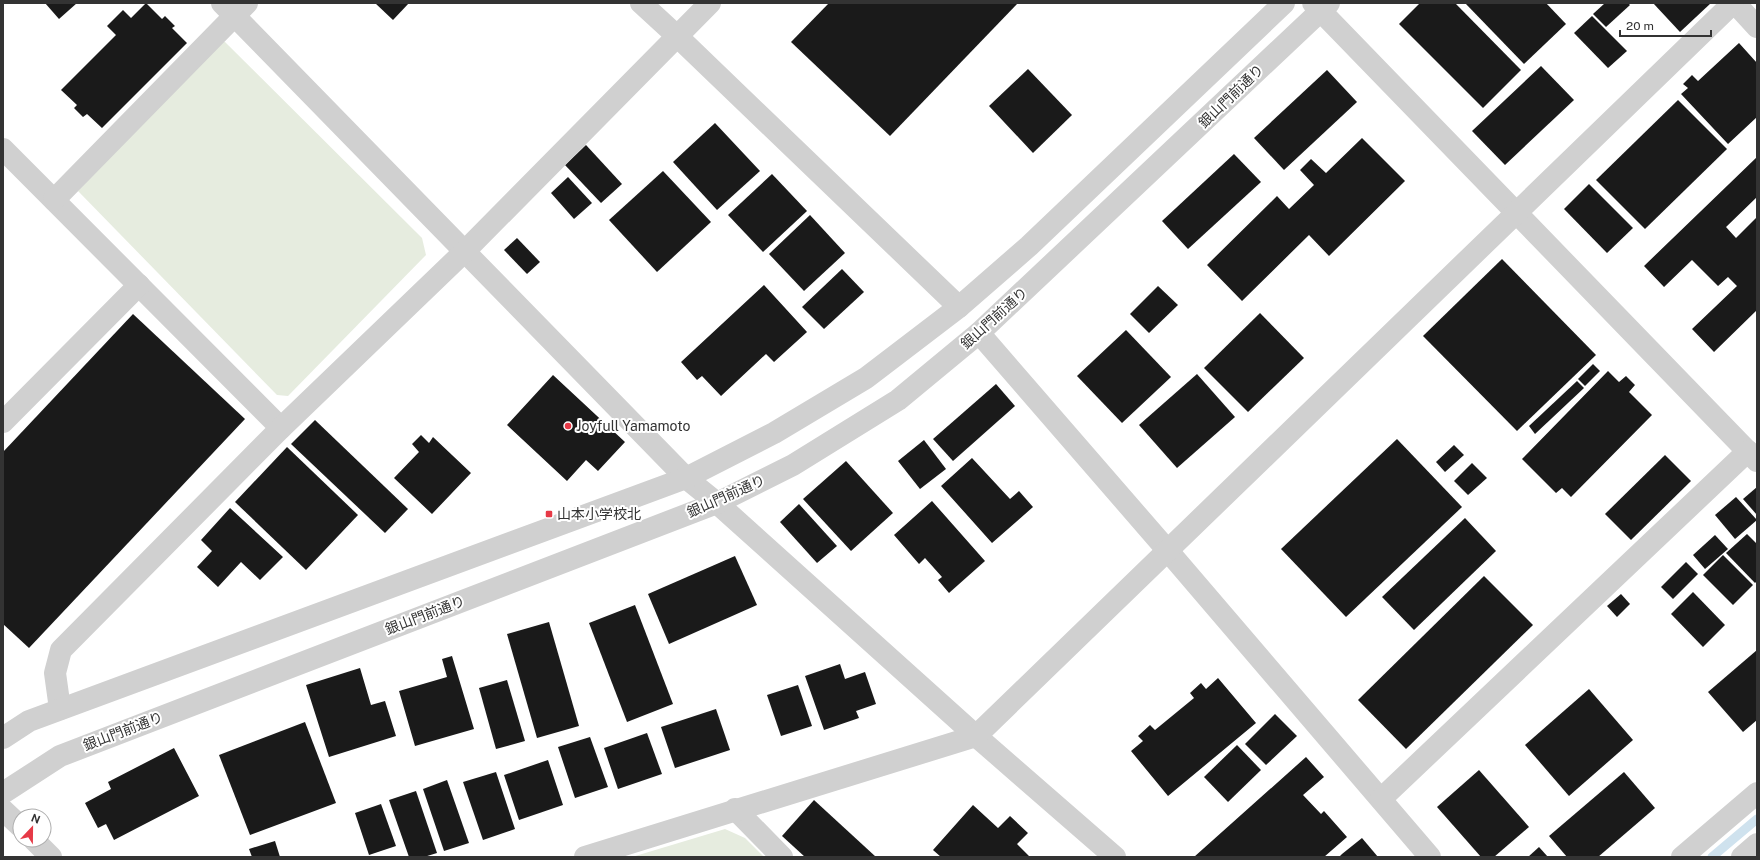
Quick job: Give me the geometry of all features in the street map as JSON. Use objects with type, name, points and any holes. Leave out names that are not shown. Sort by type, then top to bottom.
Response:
[{"type":"street","points":[[641,3],[678,36],[959,307]]},
{"type":"street","points":[[60,709],[55,673],[61,650],[281,428],[465,251],[710,3]]},
{"type":"street","points":[[3,738],[29,721],[60,709],[686,478],[774,433],[866,378],[959,307],[1029,246],[1284,3]]},
{"type":"street","points":[[585,857],[735,809],[976,736],[1734,3],[1757,27]]},
{"type":"street","points":[[1321,6],[1516,213],[1753,456],[1380,799]]},
{"type":"street","name":"銀山門前通り","points":[[3,793],[60,756],[717,503],[793,465],[898,400],[979,333],[1321,6]]},
{"type":"street","points":[[54,200],[234,7],[465,251],[686,478],[717,503],[976,736],[1115,857]]},
{"type":"street","points":[[3,149],[281,428]]},
{"type":"street","points":[[3,422],[139,285]]},
{"type":"street","points":[[979,333],[1430,857]]},
{"type":"street","points":[[1682,857],[1757,793]]},
{"type":"street","points":[[735,809],[782,857]]},
{"type":"street","points":[[3,810],[12,818]]},
{"type":"street","points":[[1742,857],[1757,844]]},
{"type":"street","points":[[42,848],[51,857]]},
{"type":"shaded area","points":[[215,42],[225,42],[422,238],[426,255],[288,396],[277,395],[78,191]]},
{"type":"shaded area","points":[[725,829],[745,838],[764,857],[632,857]]},
{"type":"building","points":[[45,3],[77,3],[59,19]]},
{"type":"building","points":[[146,3],[162,19],[165,16],[175,26],[172,28],[187,43],[102,128],[87,114],[83,117],[74,108],[77,105],[61,90],[116,35],[107,26],[123,10],[131,18]]},
{"type":"building","points":[[375,3],[409,3],[393,20]]},
{"type":"building","points":[[829,3],[1018,3],[890,136],[791,42]]},
{"type":"building","points":[[1420,3],[1455,3],[1521,70],[1483,108],[1399,24]]},
{"type":"building","points":[[1465,3],[1546,3],[1566,24],[1524,64]]},
{"type":"building","points":[[1605,3],[1628,3],[1630,5],[1606,27],[1593,14]]},
{"type":"building","points":[[1653,3],[1711,3],[1680,32]]},
{"type":"building","points":[[1592,16],[1627,51],[1608,68],[1574,33]]},
{"type":"building","points":[[1739,43],[1757,63],[1757,117],[1728,144],[1681,94],[1688,88],[1683,84],[1692,75],[1698,81]]},
{"type":"building","points":[[1541,66],[1574,100],[1505,165],[1472,131]]},
{"type":"building","points":[[1028,69],[1072,115],[1033,153],[989,106]]},
{"type":"building","points":[[1327,70],[1357,102],[1284,170],[1254,138]]},
{"type":"building","points":[[1678,100],[1727,149],[1645,229],[1596,180]]},
{"type":"building","points":[[715,123],[760,171],[717,210],[673,162]]},
{"type":"building","points":[[1362,138],[1405,181],[1329,256],[1309,235],[1242,301],[1207,265],[1277,196],[1289,209],[1314,185],[1300,170],[1311,159],[1326,173]]},
{"type":"building","points":[[586,145],[622,184],[601,203],[565,165]]},
{"type":"building","points":[[1234,154],[1261,182],[1188,249],[1162,221]]},
{"type":"building","points":[[1757,157],[1757,197],[1726,227],[1736,238],[1757,217],[1757,310],[1714,352],[1692,329],[1737,286],[1728,277],[1718,286],[1692,260],[1664,287],[1644,266]]},
{"type":"building","points":[[663,171],[711,222],[657,272],[609,220]]},
{"type":"building","points":[[772,174],[807,211],[763,252],[728,215]]},
{"type":"building","points":[[568,177],[592,203],[574,219],[551,193]]},
{"type":"building","points":[[1589,184],[1633,228],[1607,253],[1564,209]]},
{"type":"building","points":[[810,215],[845,253],[804,291],[769,254]]},
{"type":"building","points":[[517,238],[540,262],[527,274],[504,250]]},
{"type":"building","points":[[1502,259],[1596,355],[1517,431],[1423,336]]},
{"type":"building","points":[[842,269],[864,292],[824,329],[802,307]]},
{"type":"building","points":[[764,285],[807,332],[774,362],[766,354],[721,396],[702,376],[697,380],[681,362]]},
{"type":"building","points":[[1158,286],[1178,305],[1149,333],[1130,314]]},
{"type":"building","points":[[1260,313],[1304,358],[1248,412],[1204,368]]},
{"type":"building","points":[[133,314],[245,419],[29,648],[3,624],[3,452]]},
{"type":"building","points":[[1126,330],[1171,377],[1122,423],[1077,376]]},
{"type":"building","points":[[1593,364],[1600,371],[1585,386],[1578,379]]},
{"type":"building","points":[[1608,371],[1619,382],[1626,376],[1635,385],[1629,392],[1652,415],[1571,497],[1562,488],[1556,493],[1522,459]]},
{"type":"building","points":[[1197,374],[1235,417],[1177,468],[1139,425]]},
{"type":"building","points":[[553,375],[625,442],[598,471],[586,460],[567,481],[507,425]]},
{"type":"building","points":[[1577,381],[1584,388],[1535,434],[1529,426]]},
{"type":"building","points":[[996,384],[1015,406],[953,461],[933,439]]},
{"type":"building","points":[[315,420],[408,509],[385,533],[291,444]]},
{"type":"building","points":[[421,435],[429,443],[433,437],[471,473],[432,514],[394,478],[419,452],[412,444]]},
{"type":"building","points":[[1397,439],[1462,507],[1346,617],[1281,549]]},
{"type":"building","points":[[924,440],[946,469],[920,489],[898,461]]},
{"type":"building","points":[[1454,445],[1464,455],[1445,472],[1436,462]]},
{"type":"building","points":[[287,447],[358,515],[306,570],[235,502]]},
{"type":"building","points":[[1665,455],[1691,481],[1631,540],[1605,514]]},
{"type":"building","points":[[972,458],[1010,499],[1019,491],[1033,507],[992,543],[941,486]]},
{"type":"building","points":[[846,461],[893,513],[851,551],[803,499]]},
{"type":"building","points":[[1472,463],[1487,478],[1468,495],[1454,481]]},
{"type":"building","points":[[1757,487],[1757,515],[1743,499]]},
{"type":"building","points":[[1736,497],[1757,520],[1735,539],[1715,515]]},
{"type":"building","points":[[932,501],[985,561],[949,593],[938,580],[942,577],[925,558],[919,564],[894,535]]},
{"type":"building","points":[[799,504],[837,546],[817,563],[780,522]]},
{"type":"building","points":[[230,508],[283,557],[260,580],[241,562],[218,587],[197,567],[212,551],[201,540]]},
{"type":"building","points":[[1465,518],[1496,551],[1414,630],[1382,597]]},
{"type":"building","points":[[1747,534],[1757,544],[1757,581],[1755,583],[1726,553]]},
{"type":"building","points":[[1715,535],[1728,549],[1705,569],[1693,555]]},
{"type":"building","points":[[1723,555],[1753,585],[1733,605],[1703,575]]},
{"type":"building","points":[[735,556],[757,605],[669,644],[648,594]]},
{"type":"building","points":[[1686,562],[1698,574],[1673,599],[1661,587]]},
{"type":"building","points":[[1484,576],[1533,625],[1406,749],[1358,700]]},
{"type":"building","points":[[1693,592],[1725,625],[1703,647],[1671,614]]},
{"type":"building","points":[[1621,594],[1630,604],[1617,617],[1607,606]]},
{"type":"building","points":[[635,605],[673,704],[627,722],[589,623]]},
{"type":"building","points":[[549,622],[579,726],[537,738],[507,634]]},
{"type":"building","points":[[1757,650],[1757,720],[1743,732],[1708,692]]},
{"type":"building","points":[[452,656],[474,729],[415,746],[399,691],[447,677],[442,659]]},
{"type":"building","points":[[840,664],[845,679],[865,672],[876,704],[856,711],[859,718],[824,730],[805,676]]},
{"type":"building","points":[[360,668],[371,705],[385,701],[396,736],[329,757],[306,685]]},
{"type":"building","points":[[1218,678],[1256,723],[1168,796],[1131,751],[1143,741],[1138,736],[1150,725],[1155,730],[1194,698],[1190,693],[1201,683],[1206,689]]},
{"type":"building","points":[[507,680],[525,741],[496,749],[479,688]]},
{"type":"building","points":[[798,685],[812,726],[781,736],[767,695]]},
{"type":"building","points":[[1589,689],[1633,740],[1569,796],[1525,745]]},
{"type":"building","points":[[716,709],[730,750],[675,768],[661,727]]},
{"type":"building","points":[[1275,714],[1297,736],[1266,765],[1245,744]]},
{"type":"building","points":[[305,722],[336,803],[250,835],[219,755]]},
{"type":"building","points":[[647,733],[662,774],[618,789],[604,748]]},
{"type":"building","points":[[590,737],[608,787],[575,798],[558,747]]},
{"type":"building","points":[[1237,745],[1261,770],[1228,802],[1204,777]]},
{"type":"building","points":[[174,748],[199,796],[114,840],[106,824],[98,828],[85,803],[111,789],[108,782]]},
{"type":"building","points":[[1306,757],[1324,777],[1303,795],[1321,814],[1324,811],[1347,837],[1324,857],[1194,857]]},
{"type":"building","points":[[548,760],[563,805],[519,820],[504,775]]},
{"type":"building","points":[[1479,770],[1529,827],[1494,857],[1481,857],[1437,807]]},
{"type":"building","points":[[496,772],[515,829],[483,840],[463,782]]},
{"type":"building","points":[[1624,772],[1655,808],[1598,857],[1567,857],[1549,836]]},
{"type":"building","points":[[447,780],[469,843],[444,851],[423,789]]},
{"type":"building","points":[[416,791],[437,853],[424,857],[409,857],[389,800]]},
{"type":"building","points":[[814,800],[876,857],[805,857],[782,836]]},
{"type":"building","points":[[381,804],[396,846],[369,855],[355,813]]},
{"type":"building","points":[[973,805],[998,828],[1010,816],[1028,833],[1017,844],[1030,857],[941,857],[933,850]]},
{"type":"building","points":[[1362,838],[1378,857],[1339,857],[1342,854]]},
{"type":"building","points":[[275,841],[280,857],[252,857],[249,849]]},
{"type":"building","points":[[1539,847],[1548,857],[1528,857]]},
{"type":"waterway","points":[[1712,857],[1757,819]]},
{"type":"place","name":"Joyfull Yamamoto","points":[[568,426]]},
{"type":"place","name":"山本小学校北","points":[[549,514]]}]
